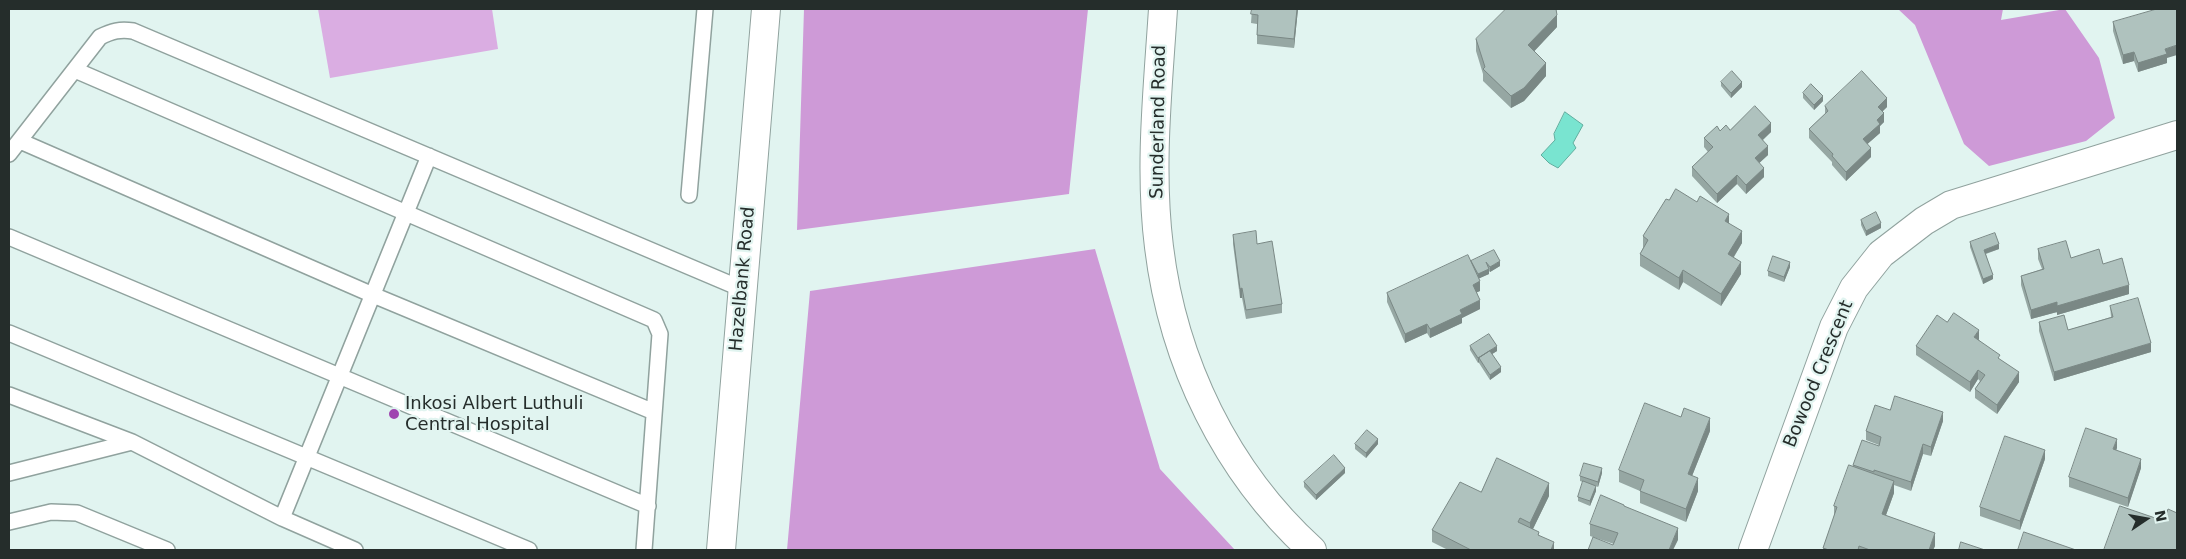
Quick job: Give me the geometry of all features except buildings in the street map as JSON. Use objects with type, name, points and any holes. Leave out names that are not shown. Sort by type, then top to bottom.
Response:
[{"type":"street","name":"Hazelbank Road","points":[[722,550],[766,9]]},
{"type":"street","name":"Sunderland Road","points":[[1163,9],[1154,154],[1158,245],[1168,302],[1189,369],[1214,425],[1247,478],[1288,528],[1312,550]]},
{"type":"street","name":"Bowood Crescent","points":[[1752,550],[1834,327],[1854,288],[1881,254],[1924,221],[1952,205],[2177,135]]},
{"type":"lane","points":[[689,195],[705,9]]},
{"type":"lane","points":[[9,154],[100,37],[110,31],[121,29],[133,31],[742,289]]},
{"type":"lane","points":[[75,70],[654,320],[660,334],[644,550]]},
{"type":"lane","points":[[20,141],[372,295],[654,412]]},
{"type":"lane","points":[[282,518],[429,156]]},
{"type":"lane","points":[[9,237],[648,506]]},
{"type":"lane","points":[[9,333],[529,550]]},
{"type":"lane","points":[[9,395],[132,442],[282,518],[355,550]]},
{"type":"lane","points":[[9,473],[132,442]]},
{"type":"lane","points":[[9,522],[51,512],[77,514],[167,550]]},
{"type":"shaded area","points":[[318,9],[492,9],[498,49],[330,78]]},
{"type":"shaded area","points":[[804,9],[1088,9],[1069,194],[797,230]]},
{"type":"shaded area","points":[[1898,9],[2003,9],[2001,20],[2065,9],[2099,58],[2115,118],[2086,141],[1989,166],[1964,144],[1915,25]]},
{"type":"shaded area","points":[[1565,112],[1583,125],[1573,143],[1576,148],[1558,168],[1541,155],[1555,140],[1554,134]]},
{"type":"shaded area","points":[[1095,249],[1160,469],[1235,550],[787,550],[810,291]]},
{"type":"place","name":"Inkosi Albert Luthuli Central Hospital","points":[[394,414]]}]
